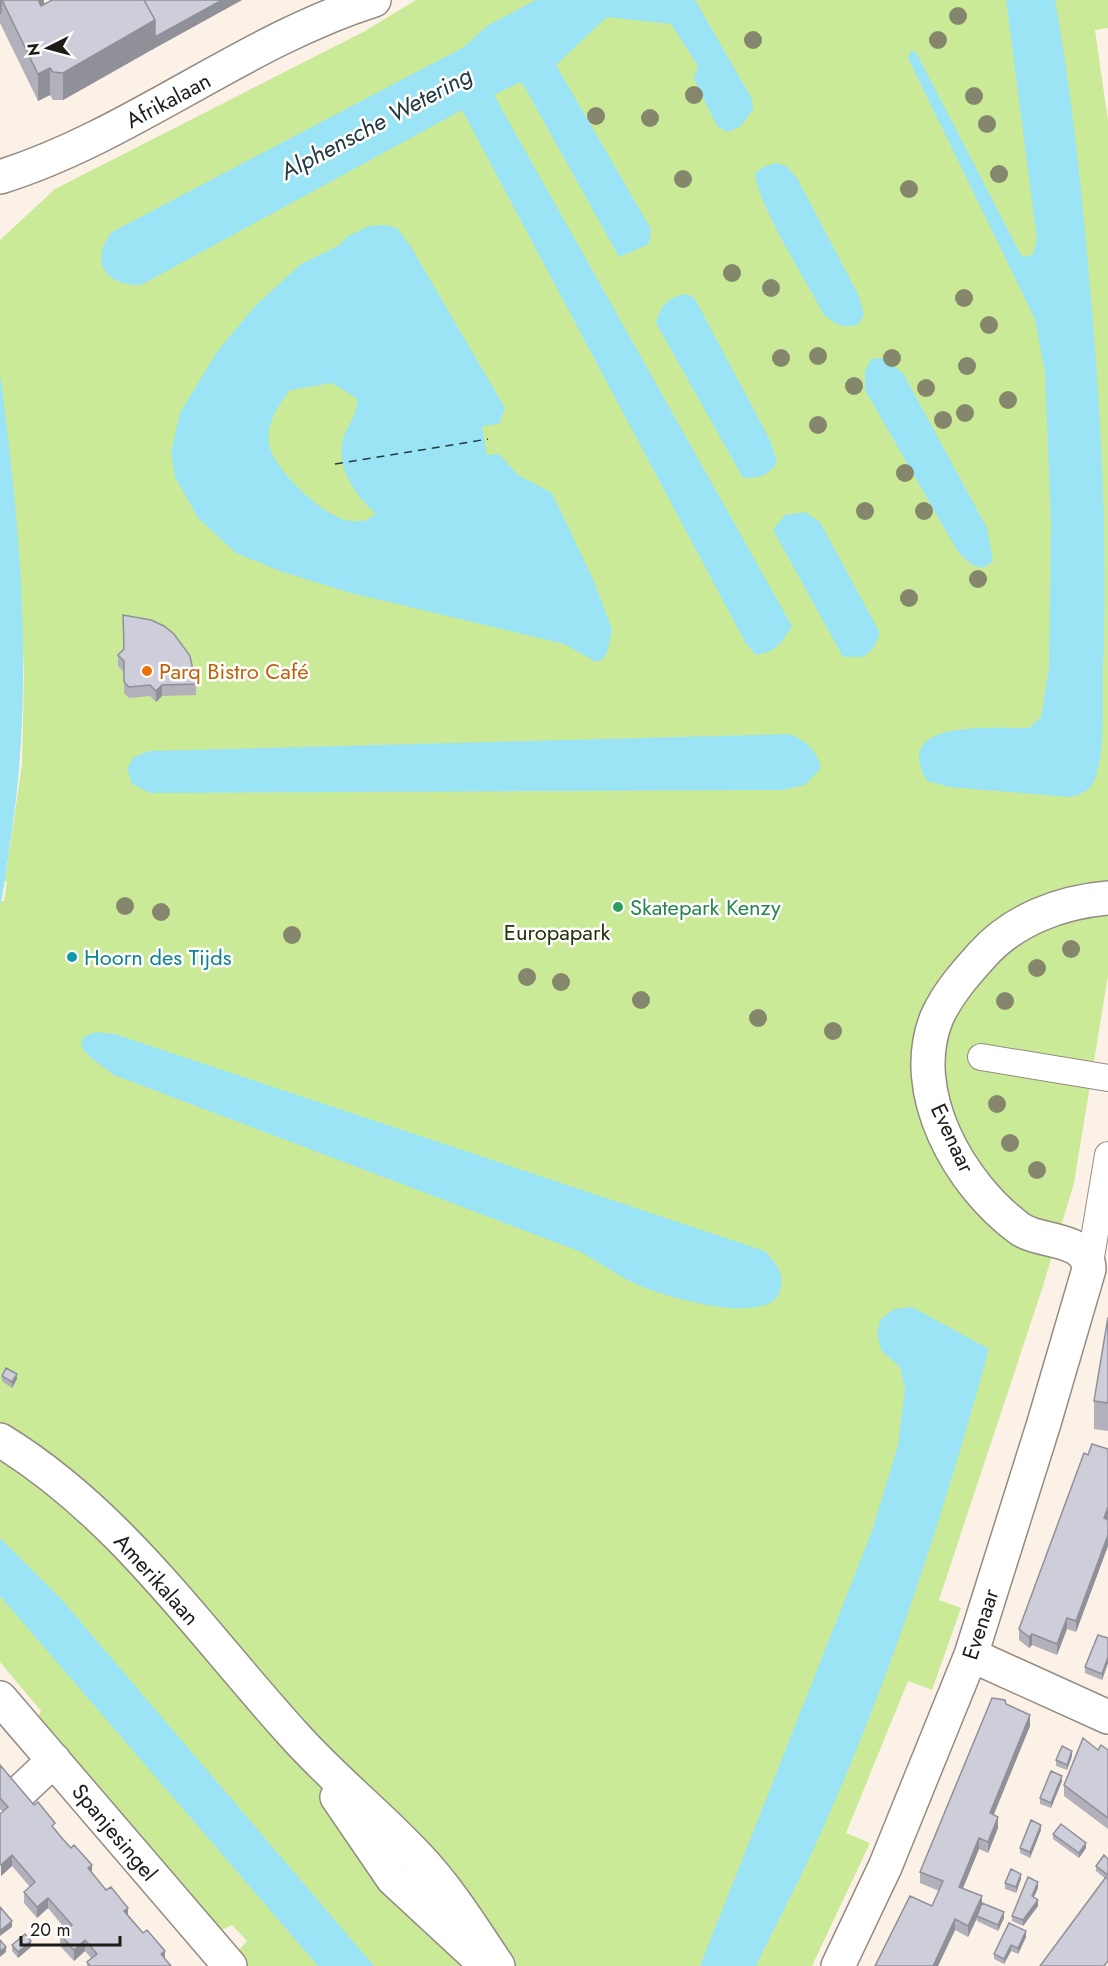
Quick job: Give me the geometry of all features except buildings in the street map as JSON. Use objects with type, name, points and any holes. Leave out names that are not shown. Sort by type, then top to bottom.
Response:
[{"type":"street","name":"Afrikalaan","points":[[1,173],[104,134],[339,7],[374,0]]},
{"type":"street","name":"Evenaar","points":[[1089,1269],[1089,1260],[1080,1250],[1022,1230],[990,1202],[961,1165],[936,1114],[929,1078],[929,1049],[937,1019],[951,990],[984,952],[1028,919],[1075,901],[1108,898]]},
{"type":"street","points":[[981,1057],[1108,1078]]},
{"type":"street","name":"Evenaar","points":[[838,1966],[885,1867],[971,1654],[1044,1423],[1089,1269],[1108,1155]]},
{"type":"street","name":"Amerikalaan","points":[[0,1440],[58,1480],[100,1517],[157,1577],[295,1737],[419,1858],[498,1966]]},
{"type":"street","points":[[971,1654],[1108,1717]]},
{"type":"street","name":"Spanjesingel","points":[[0,1698],[230,1966]]},
{"type":"street","name":"Amerikalaan","points":[[295,1737],[393,1879],[488,1966]]},
{"type":"street","points":[[19,1793],[54,1760]]},
{"type":"green space","name":"Europapark","points":[[416,0],[1108,0],[1108,28],[1095,30],[1108,121],[1108,976],[1074,1183],[1042,1289],[939,1600],[961,1608],[932,1690],[908,1681],[846,1833],[870,1843],[812,1966],[242,1966],[238,1951],[247,1941],[232,1925],[222,1930],[206,1924],[36,1722],[41,1711],[0,1662],[0,906],[1,901],[4,901],[7,882],[5,881],[22,764],[24,671],[18,547],[0,377],[0,240],[55,189],[365,31]]},
{"type":"water","name":"Alphensche Wetering","points":[[536,0],[695,0],[752,99],[753,110],[740,127],[727,132],[717,126],[694,79],[698,66],[671,24],[607,17],[556,65],[651,229],[649,244],[619,257],[524,86],[520,82],[494,95],[792,626],[774,649],[763,654],[756,655],[745,642],[462,110],[141,285],[129,284],[110,277],[101,262],[101,253],[112,232],[464,47],[487,26]]},
{"type":"water","points":[[1006,0],[1055,0],[1076,143],[1094,335],[1105,573],[1102,742],[1098,770],[1092,785],[1084,792],[1069,797],[949,787],[927,781],[919,760],[922,746],[934,736],[951,731],[972,728],[1029,728],[1041,717],[1049,667],[1051,524],[1045,373],[1035,319],[908,58],[911,51],[916,52],[1021,255],[1026,257],[1033,254],[1037,240]]},
{"type":"water","points":[[776,163],[786,166],[797,178],[858,294],[864,314],[859,324],[841,325],[824,315],[784,244],[758,187],[755,173]]},
{"type":"water","points":[[385,225],[397,228],[411,247],[505,408],[499,424],[482,426],[487,455],[499,454],[518,475],[552,493],[593,579],[612,629],[608,650],[603,659],[596,662],[564,644],[347,592],[280,571],[236,553],[198,518],[175,477],[171,453],[180,413],[216,353],[255,306],[301,264],[338,246],[348,236],[369,226]],"holes":[[[332,383],[357,399],[356,410],[343,439],[342,461],[349,481],[361,499],[376,514],[365,521],[342,519],[321,507],[288,477],[279,465],[269,444],[271,422],[277,408],[290,390]]]},
{"type":"water","points":[[687,294],[695,299],[770,440],[777,462],[763,475],[743,478],[656,323],[666,302]]},
{"type":"water","points":[[884,358],[903,373],[987,528],[993,561],[983,568],[972,565],[958,552],[865,390],[865,371],[871,359]]},
{"type":"water","points":[[0,373],[18,544],[23,658],[19,773],[0,906]]},
{"type":"water","points":[[805,512],[820,522],[880,633],[874,647],[864,657],[843,657],[773,530],[785,515]]},
{"type":"water","points":[[789,734],[810,746],[821,768],[805,785],[783,790],[150,793],[132,784],[127,769],[134,757],[149,751]]},
{"type":"water","points":[[96,1032],[115,1034],[765,1251],[776,1264],[780,1274],[780,1291],[771,1302],[756,1307],[736,1308],[714,1306],[651,1290],[623,1278],[581,1252],[114,1075],[90,1057],[81,1047],[83,1037]]},
{"type":"water","points":[[912,1307],[989,1349],[934,1536],[869,1719],[811,1855],[756,1966],[700,1966],[872,1531],[898,1445],[905,1389],[900,1367],[881,1350],[877,1333],[880,1320],[894,1309]]},
{"type":"water","points":[[0,1538],[62,1600],[374,1966],[318,1966],[0,1596]]},
{"type":"ferry route","points":[[335,464],[488,439]]},
{"type":"place","name":"Parq Bistro Café","points":[[147,671]]},
{"type":"place","name":"Skatepark Kenzy","points":[[618,907]]},
{"type":"place","name":"Hoorn des Tijds","points":[[72,957]]}]
